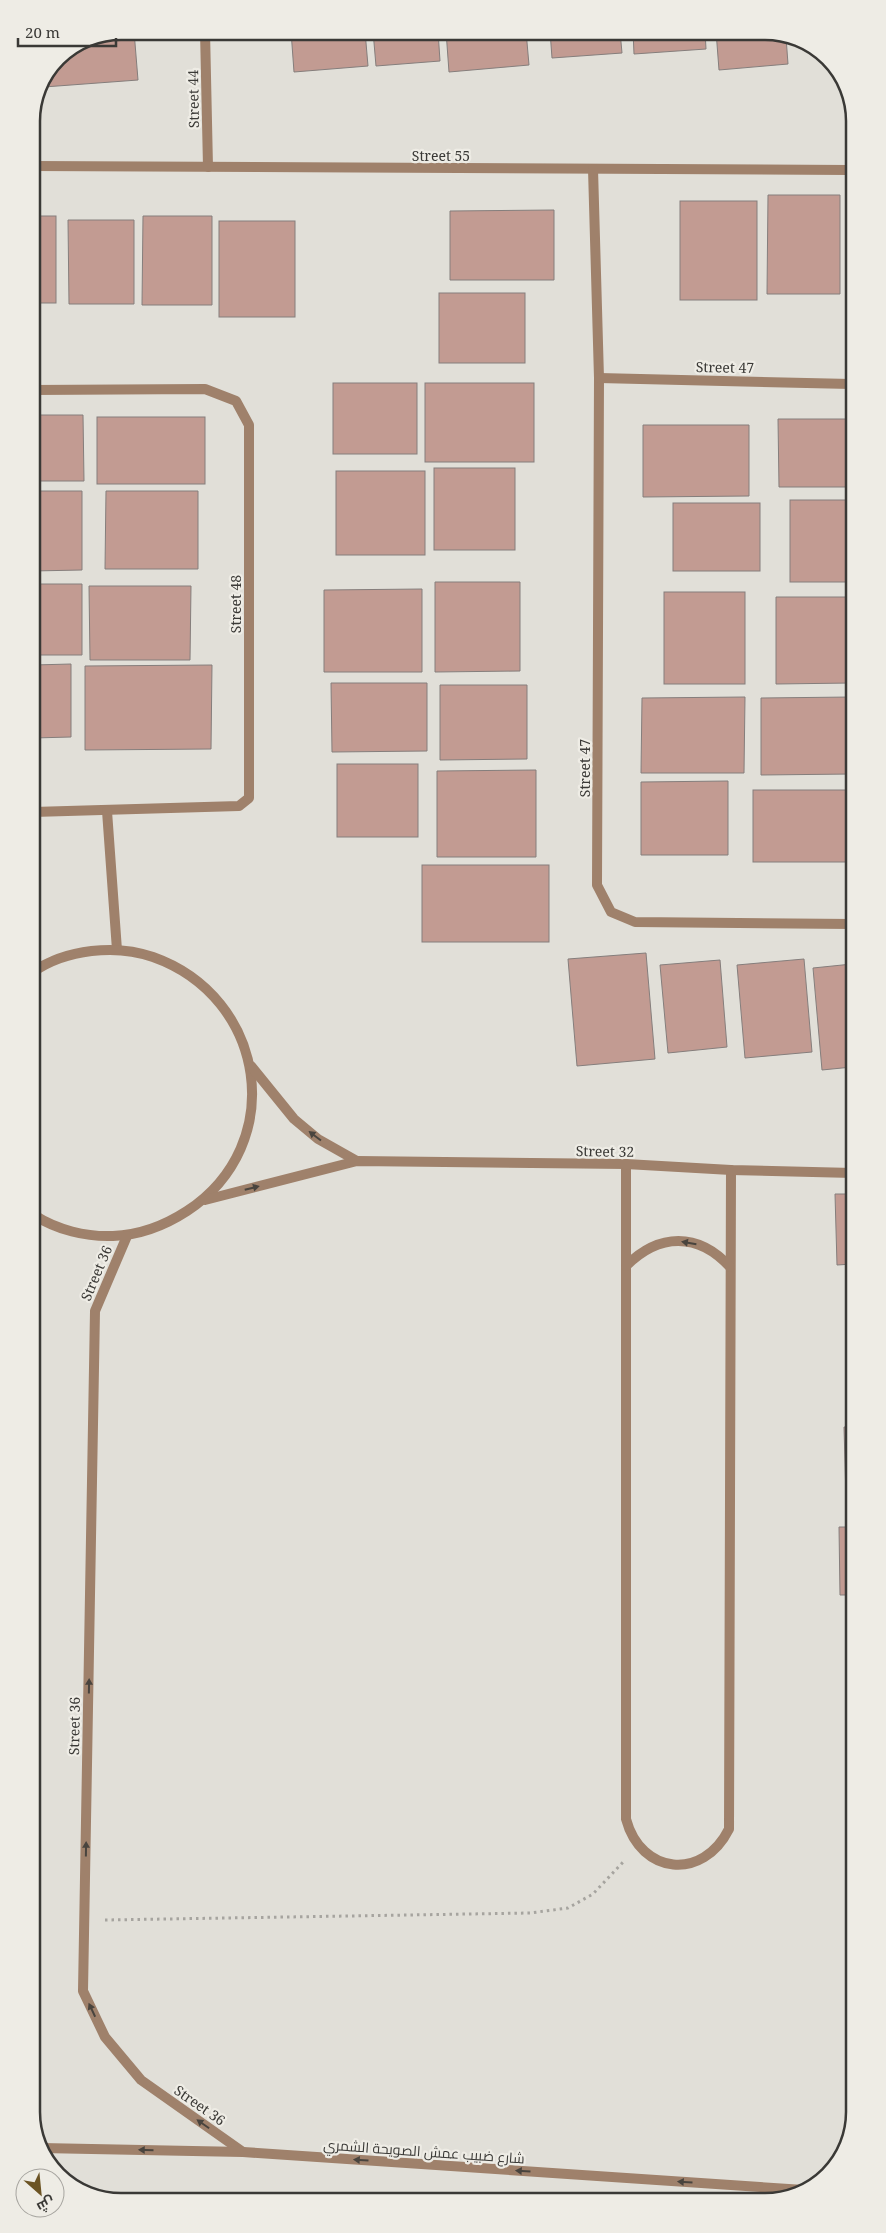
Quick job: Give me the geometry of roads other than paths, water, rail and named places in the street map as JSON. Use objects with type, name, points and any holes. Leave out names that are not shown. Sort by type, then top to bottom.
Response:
[{"type":"street","name":"Street 44","points":[[205,40],[208,167]]},
{"type":"street","name":"Street 55","points":[[40,166],[846,170]]},
{"type":"street","name":"Street 47","points":[[593,169],[598,378],[598,885],[611,912],[635,922],[846,924]]},
{"type":"street","name":"Street 47","points":[[598,378],[846,384]]},
{"type":"street","name":"Street 48","points":[[40,390],[205,389],[236,400],[249,425],[248,798],[239,806],[40,812]]},
{"type":"street","points":[[107,811],[117,950]]},
{"type":"street","points":[[40,969],[62,958],[89,951],[117,950],[145,954],[171,963],[195,978],[215,996],[232,1018],[243,1041],[250,1065],[253,1090],[251,1114],[245,1139],[235,1161],[222,1182],[205,1200],[168,1224],[127,1236],[98,1236],[70,1231],[40,1218]]},
{"type":"street","name":"Street 32","points":[[250,1065],[294,1119],[318,1139],[357,1161]]},
{"type":"street","name":"Street 32","points":[[205,1200],[357,1161],[626,1164],[731,1170],[846,1173]]},
{"type":"street","points":[[626,1164],[626,1819],[629,1833],[647,1855],[660,1862],[674,1865],[688,1864],[702,1859],[713,1852],[729,1829],[731,1170]]},
{"type":"street","name":"Street 36","points":[[127,1236],[95,1311],[84,1991],[105,2037],[141,2080],[243,2152]]},
{"type":"street","points":[[626,1266],[649,1248],[663,1243],[679,1241],[707,1248],[720,1256],[730,1267]]},
{"type":"street","name":"شارع ضبيب عمش الصويحة الشمري","points":[[48,2148],[243,2152],[791,2189]]}]
